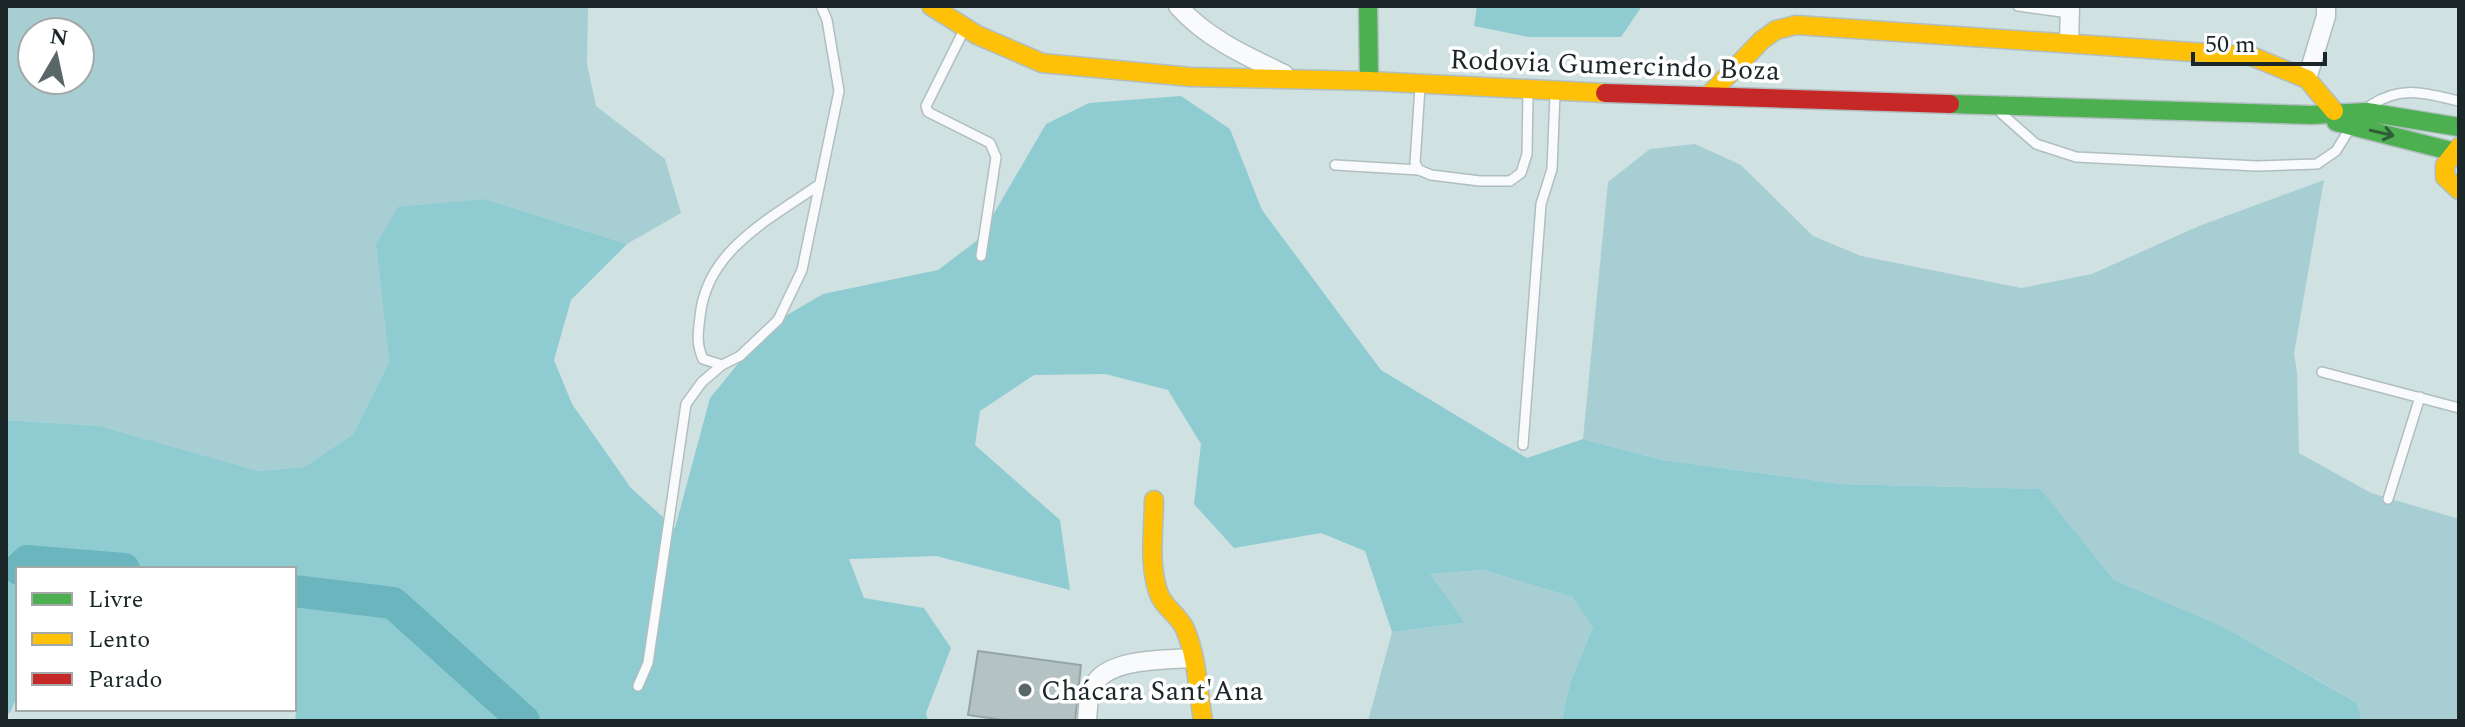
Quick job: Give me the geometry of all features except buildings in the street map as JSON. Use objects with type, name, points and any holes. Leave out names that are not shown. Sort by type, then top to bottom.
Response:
[{"type":"main road","name":"Rodovia Gumercindo Boza","points":[[931,6],[965,27],[1042,63],[1191,77],[1369,81],[1528,91],[2311,115],[2357,119],[2379,111],[2459,127]]},
{"type":"main road","points":[[1368,6],[1369,81]]},
{"type":"main road","points":[[1708,96],[1762,40],[1776,30],[1796,25],[2251,56],[2307,79],[2334,111]]},
{"type":"main road","name":"Rodovia Gumercindo Boza","points":[[2311,115],[2334,111],[2457,150]]},
{"type":"main road","points":[[2457,150],[2445,165],[2445,177],[2459,190]]},
{"type":"main road","points":[[1154,500],[1155,567],[1159,593],[1168,610],[1184,625],[1193,658],[1203,721]]},
{"type":"street","points":[[1178,6],[1192,22],[1234,50],[1293,79]]},
{"type":"street","points":[[2307,79],[2326,16],[2326,6]]},
{"type":"street","points":[[2069,43],[2070,10]]},
{"type":"street","points":[[1087,721],[1089,697],[1096,680],[1123,664],[1193,658]]},
{"type":"lane","points":[[638,686],[648,663],[686,404],[702,382],[722,365],[740,356],[778,320],[802,270],[839,91],[827,20],[821,6]]},
{"type":"lane","points":[[2018,6],[2070,10]]},
{"type":"lane","points":[[965,27],[926,106],[928,112],[990,143],[994,149],[996,157],[981,256]]},
{"type":"lane","points":[[1419,170],[1415,163],[1420,84]]},
{"type":"lane","points":[[1523,445],[1541,204],[1552,169],[1555,90]]},
{"type":"lane","points":[[1335,165],[1419,170],[1431,175],[1480,181],[1510,181],[1521,173],[1527,154],[1528,91]]},
{"type":"lane","points":[[1993,106],[2036,144],[2076,157],[2257,166],[2317,164],[2336,151],[2357,119],[2383,97],[2402,91],[2423,92],[2459,101]]},
{"type":"lane","points":[[722,365],[703,359],[697,347],[706,284],[733,246],[820,184]]},
{"type":"lane","points":[[2322,372],[2459,408]]},
{"type":"lane","points":[[2388,499],[2420,397]]},
{"type":"shaded area","points":[[6,6],[588,6],[587,64],[596,106],[665,159],[681,213],[627,244],[485,199],[376,245],[389,362],[353,434],[304,467],[259,471],[100,426],[6,420]]},
{"type":"shaded area","points":[[1477,6],[1642,6],[1621,37],[1528,37],[1474,26]]},
{"type":"shaded area","points":[[1181,96],[1230,129],[1262,210],[1381,370],[1527,458],[1583,439],[1662,460],[1841,484],[2040,489],[2114,580],[2222,626],[2356,702],[2362,721],[1562,721],[1570,683],[1593,627],[1572,597],[1483,570],[1430,574],[1465,623],[1392,632],[1365,551],[1321,533],[1234,548],[1194,504],[1201,444],[1168,390],[1105,374],[1034,375],[980,411],[975,445],[1060,520],[1070,590],[936,556],[849,559],[864,598],[924,608],[951,648],[926,713],[928,721],[295,721],[296,567],[16,567],[16,698],[6,716],[6,420],[100,426],[259,471],[304,467],[353,434],[389,362],[376,245],[398,207],[485,199],[627,244],[571,300],[554,360],[572,404],[631,488],[675,528],[710,398],[770,325],[823,294],[938,270],[979,239],[1046,124],[1089,103]]},
{"type":"shaded area","points":[[1695,144],[1741,165],[1813,236],[1861,256],[2021,288],[2092,274],[2199,226],[2324,180],[2294,354],[2299,453],[2371,493],[2459,519],[2459,721],[2362,721],[2355,701],[2222,626],[2114,580],[2039,489],[1841,484],[1662,460],[1583,439],[1608,182],[1650,149]]},
{"type":"shaded area","points":[[1483,570],[1572,597],[1593,627],[1570,683],[1562,721],[1368,721],[1392,632],[1465,623],[1429,574]]},
{"type":"waterway","points":[[21,567],[27,561],[100,567]]},
{"type":"waterway","points":[[296,591],[393,603],[524,721]]},
{"type":"traffic: fast","points":[[1368,6],[1369,81]]},
{"type":"traffic: fast","points":[[1950,104],[2311,115],[2367,112],[2459,127]]},
{"type":"traffic: fast","points":[[2336,122],[2459,153]]},
{"type":"traffic: slow","points":[[931,6],[977,35],[1042,63],[1191,77],[1369,81],[1605,93]]},
{"type":"traffic: slow","points":[[1708,96],[1762,40],[1776,30],[1796,25],[2251,56],[2307,79],[2334,111]]},
{"type":"traffic: slow","points":[[2459,147],[2445,165],[2445,177],[2459,190]]},
{"type":"traffic: slow","points":[[1154,500],[1153,559],[1156,583],[1161,599],[1182,624],[1189,640],[1203,721]]},
{"type":"traffic: jam","points":[[1605,93],[1950,104]]},
{"type":"place","name":"Chácara Sant'Ana","points":[[1025,690]]}]
